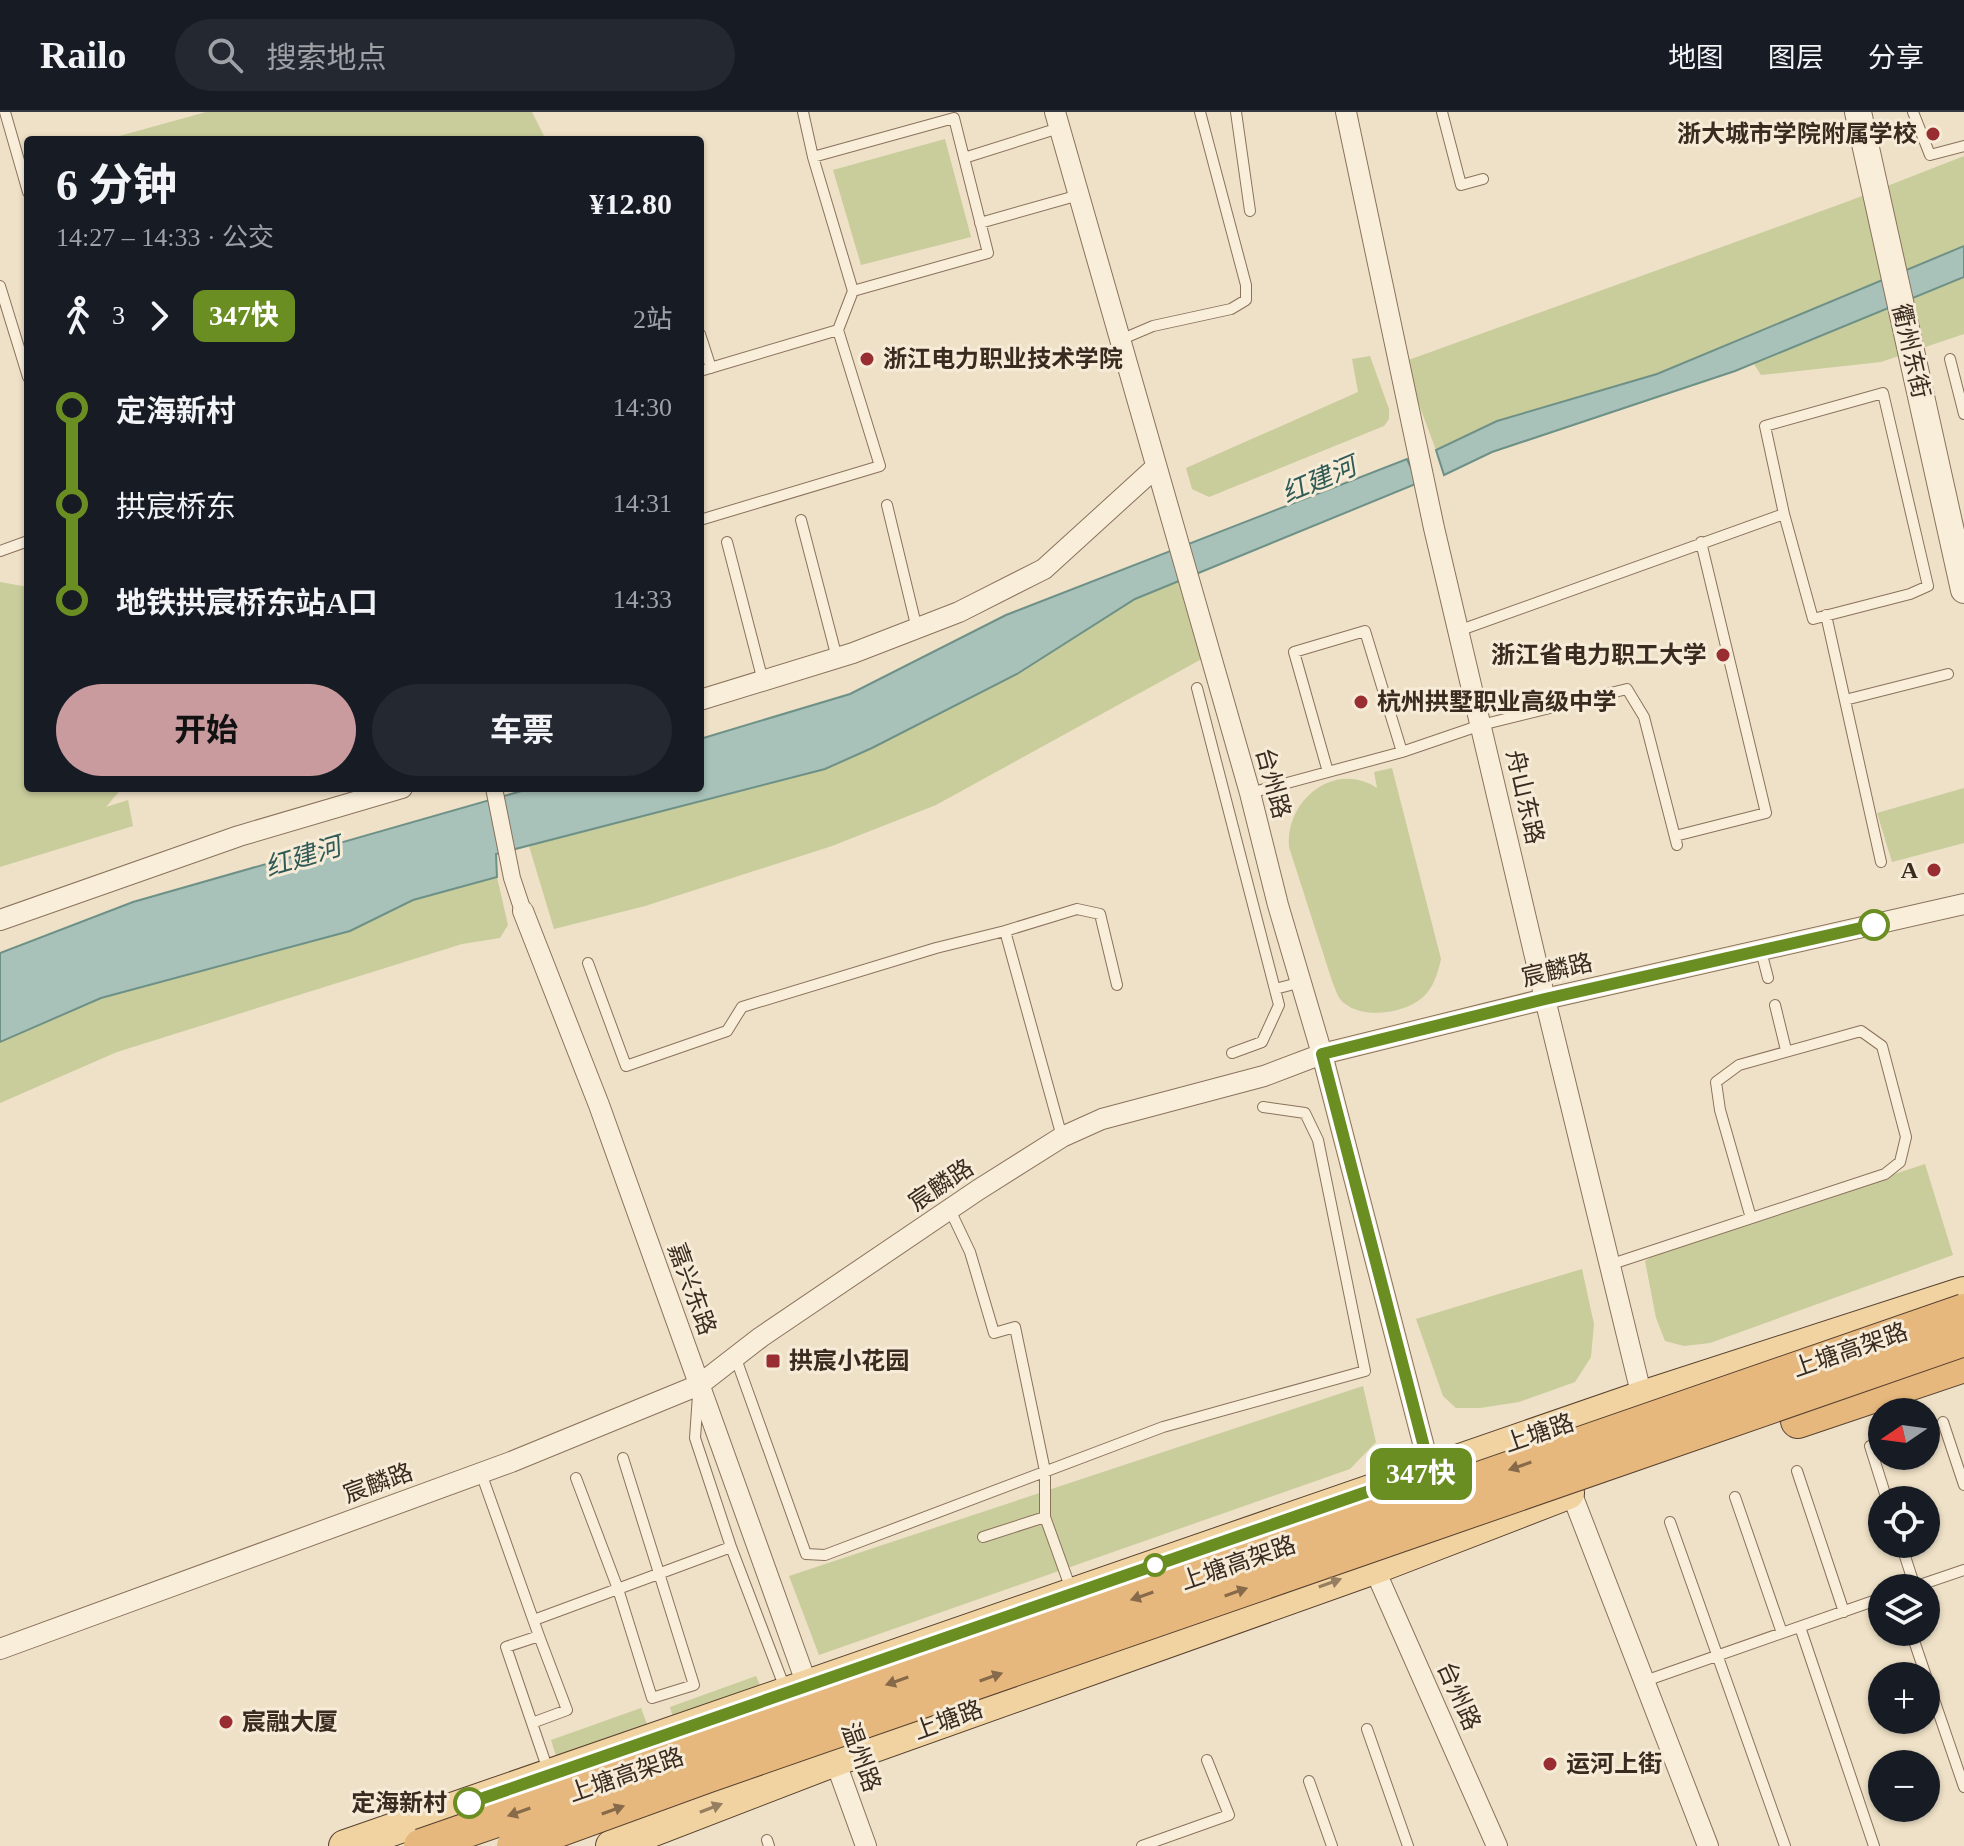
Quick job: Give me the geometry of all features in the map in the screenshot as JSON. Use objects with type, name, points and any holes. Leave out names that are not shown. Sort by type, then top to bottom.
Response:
[{"type":"highway","points":[[1572,1471],[1716,1380],[1964,1293]]},
{"type":"highway","name":"上塘高架路","points":[[514,1846],[1572,1471],[1964,1311]]},
{"type":"highway","name":"上塘高架路","points":[[421,1846],[1572,1471],[1964,1339]]},
{"type":"highway","points":[[1572,1471],[1728,1445],[1964,1365]]},
{"type":"main road","name":"上塘路","points":[[345,1846],[1642,1397],[1964,1293]]},
{"type":"main road","name":"上塘路","points":[[612,1846],[835,1760],[1374,1568],[1572,1471],[1964,1356]]},
{"type":"street","name":"舟山东路","points":[[1346,112],[1434,528],[1642,1397]]},
{"type":"street","name":"衢州东街","points":[[1858,112],[1964,590]]},
{"type":"street","name":"台州路","points":[[1057,120],[1250,793],[1278,905],[1322,1054],[1430,1470]]},
{"type":"street","points":[[704,699],[837,658],[917,629],[959,612],[1044,569],[1155,468]]},
{"type":"street","points":[[0,920],[239,836],[388,792]]},
{"type":"street","points":[[495,792],[512,878],[523,911]]},
{"type":"street","name":"宸麟路","points":[[0,1649],[481,1473],[699,1385],[735,1356],[950,1210],[1062,1137],[1102,1119],[1264,1076],[1322,1054],[1545,999],[1964,904]]},
{"type":"street","name":"嘉兴东路","points":[[523,911],[599,1105],[699,1385],[797,1689]]},
{"type":"street","points":[[1572,1471],[1645,1681],[1708,1846]]},
{"type":"street","name":"台州路","points":[[1374,1568],[1497,1846]]},
{"type":"street","name":"温州路","points":[[797,1689],[835,1760],[866,1846]]},
{"type":"lane","points":[[5,112],[24,178]]},
{"type":"lane","points":[[704,519],[880,466],[838,330],[853,291],[813,157],[803,112]]},
{"type":"lane","points":[[1120,340],[1153,326],[1231,309],[1246,300],[1246,285],[1200,112]]},
{"type":"lane","points":[[1236,112],[1250,211]]},
{"type":"lane","points":[[1442,112],[1461,185],[1483,179]]},
{"type":"lane","points":[[1913,112],[1930,155],[1964,146]]},
{"type":"lane","points":[[813,157],[954,118],[988,253],[853,291]]},
{"type":"lane","points":[[964,158],[1057,120]]},
{"type":"lane","points":[[980,223],[1079,195]]},
{"type":"lane","points":[[0,286],[24,364]]},
{"type":"lane","points":[[705,369],[838,330]]},
{"type":"lane","points":[[1950,359],[1964,414]]},
{"type":"lane","points":[[1883,393],[1928,586],[1910,594],[1813,619],[1784,514],[1765,426],[1883,393]]},
{"type":"lane","points":[[887,505],[917,629]]},
{"type":"lane","points":[[1458,631],[1784,514]]},
{"type":"lane","points":[[801,520],[837,658]]},
{"type":"lane","points":[[0,551],[24,542]]},
{"type":"lane","points":[[727,542],[763,681]]},
{"type":"lane","points":[[1250,793],[1402,752],[1481,725],[1627,689],[1644,717],[1676,840],[1766,813],[1701,542]]},
{"type":"lane","points":[[1826,615],[1881,862]]},
{"type":"lane","points":[[1328,772],[1294,652],[1365,631],[1402,752]]},
{"type":"lane","points":[[1845,700],[1948,674]]},
{"type":"lane","points":[[1197,688],[1279,1005],[1262,1042],[1232,1053]]},
{"type":"lane","points":[[588,963],[626,1066],[727,1031],[742,1007],[1077,909],[1100,914],[1117,985]]},
{"type":"lane","points":[[1005,931],[1062,1137]]},
{"type":"lane","points":[[1761,951],[1768,978]]},
{"type":"lane","points":[[1275,989],[1302,982]]},
{"type":"lane","points":[[1775,1005],[1786,1050]]},
{"type":"lane","points":[[1609,1265],[1885,1174],[1900,1162],[1906,1137],[1882,1046],[1861,1031],[1739,1065],[1716,1082],[1720,1110],[1751,1218]]},
{"type":"lane","points":[[735,1356],[806,1554],[825,1555],[1163,1427],[1365,1371],[1318,1140],[1305,1113],[1263,1107]]},
{"type":"lane","points":[[950,1210],[970,1252],[994,1333],[1015,1327],[1045,1471],[1045,1517],[1073,1594]]},
{"type":"lane","points":[[699,1385],[695,1438],[731,1547],[797,1689]]},
{"type":"lane","points":[[1943,1422],[1964,1485]]},
{"type":"lane","points":[[576,1478],[618,1589],[652,1698],[694,1685],[623,1458]]},
{"type":"lane","points":[[1797,1471],[1844,1612]]},
{"type":"lane","points":[[481,1473],[567,1710],[532,1723]]},
{"type":"lane","points":[[1735,1497],[1782,1633]]},
{"type":"lane","points":[[983,1537],[1045,1517]]},
{"type":"lane","points":[[1670,1522],[1785,1846]]},
{"type":"lane","points":[[534,1620],[731,1547]]},
{"type":"lane","points":[[1940,1578],[1964,1570]]},
{"type":"lane","points":[[1645,1681],[1868,1603]]},
{"type":"lane","points":[[1800,1627],[1874,1846]]},
{"type":"lane","points":[[539,1636],[506,1647],[550,1775]]},
{"type":"lane","points":[[1940,1717],[1964,1787]]},
{"type":"lane","points":[[1367,1729],[1408,1846]]},
{"type":"lane","points":[[1142,1846],[1171,1841],[1229,1815],[1207,1760]]},
{"type":"lane","points":[[1309,1781],[1332,1846]]},
{"type":"green space","points":[[206,112],[532,112],[544,136],[119,136]]},
{"type":"green space","points":[[945,139],[971,237],[861,265],[833,170]]},
{"type":"green space","points":[[1964,156],[1964,246],[1656,374],[1497,421],[1436,450],[1403,362],[1849,201]]},
{"type":"green space","points":[[1964,277],[1964,334],[1881,362],[1761,375],[1754,364]]},
{"type":"green space","points":[[1370,356],[1389,409],[1389,419],[1384,426],[1209,497],[1192,489],[1186,468],[1358,392],[1352,359]]},
{"type":"green space","points":[[1187,578],[1209,655],[936,805],[832,846],[645,906],[554,929],[529,846],[825,769],[1017,674],[1135,599]]},
{"type":"green space","points":[[0,582],[24,586],[24,792],[119,792],[106,807],[128,800],[133,826],[0,867]]},
{"type":"green space","points":[[1392,768],[1441,959],[1437,975],[1422,998],[1394,1011],[1372,1013],[1352,1008],[1337,993],[1289,847],[1290,830],[1295,814],[1316,789],[1345,779],[1361,781],[1377,788],[1374,772]]},
{"type":"green space","points":[[1964,788],[1964,843],[1892,862],[1877,813]]},
{"type":"green space","points":[[497,877],[508,925],[500,938],[462,944],[117,1052],[0,1103],[0,1042],[101,998],[350,931],[413,900]]},
{"type":"green space","points":[[1925,1164],[1953,1255],[1710,1343],[1684,1346],[1665,1341],[1656,1318],[1645,1261],[1659,1252]]},
{"type":"green space","points":[[1582,1269],[1594,1324],[1591,1357],[1575,1382],[1519,1402],[1480,1408],[1456,1408],[1443,1396],[1416,1319]]},
{"type":"green space","points":[[1363,1386],[1376,1442],[1350,1469],[819,1655],[789,1576]]},
{"type":"green space","points":[[756,1676],[762,1690],[673,1718],[670,1707]]},
{"type":"green space","points":[[641,1708],[648,1727],[557,1759],[551,1740]]},
{"type":"water","points":[[1964,246],[1964,277],[1735,371],[1492,452],[1444,475],[1436,450],[1497,421],[1657,374]]},
{"type":"water","name":"红建河","points":[[1407,459],[1418,483],[1135,599],[1017,674],[825,769],[496,854],[497,877],[413,900],[350,931],[101,998],[0,1042],[0,953],[133,902],[518,792],[704,792],[704,738],[850,694],[1006,615]]},
{"type":"bus line","name":"347快","points":[[469,1803],[1430,1470],[1322,1054],[1545,999],[1874,925]]},
{"type":"place","name":"浙大城市学院附属学校","points":[[1933,134]]},
{"type":"place","name":"浙江电力职业技术学院","points":[[867,359]]},
{"type":"place","name":"浙江省电力职工大学","points":[[1723,655]]},
{"type":"place","name":"杭州拱墅职业高级中学","points":[[1361,702]]},
{"type":"place","name":"A","points":[[1934,870]]},
{"type":"place","name":"拱宸小花园","points":[[773,1361]]},
{"type":"place","name":"宸融大厦","points":[[226,1722]]},
{"type":"place","name":"运河上街","points":[[1550,1764]]},
{"type":"place","name":"定海新村","points":[[469,1803]]}]
